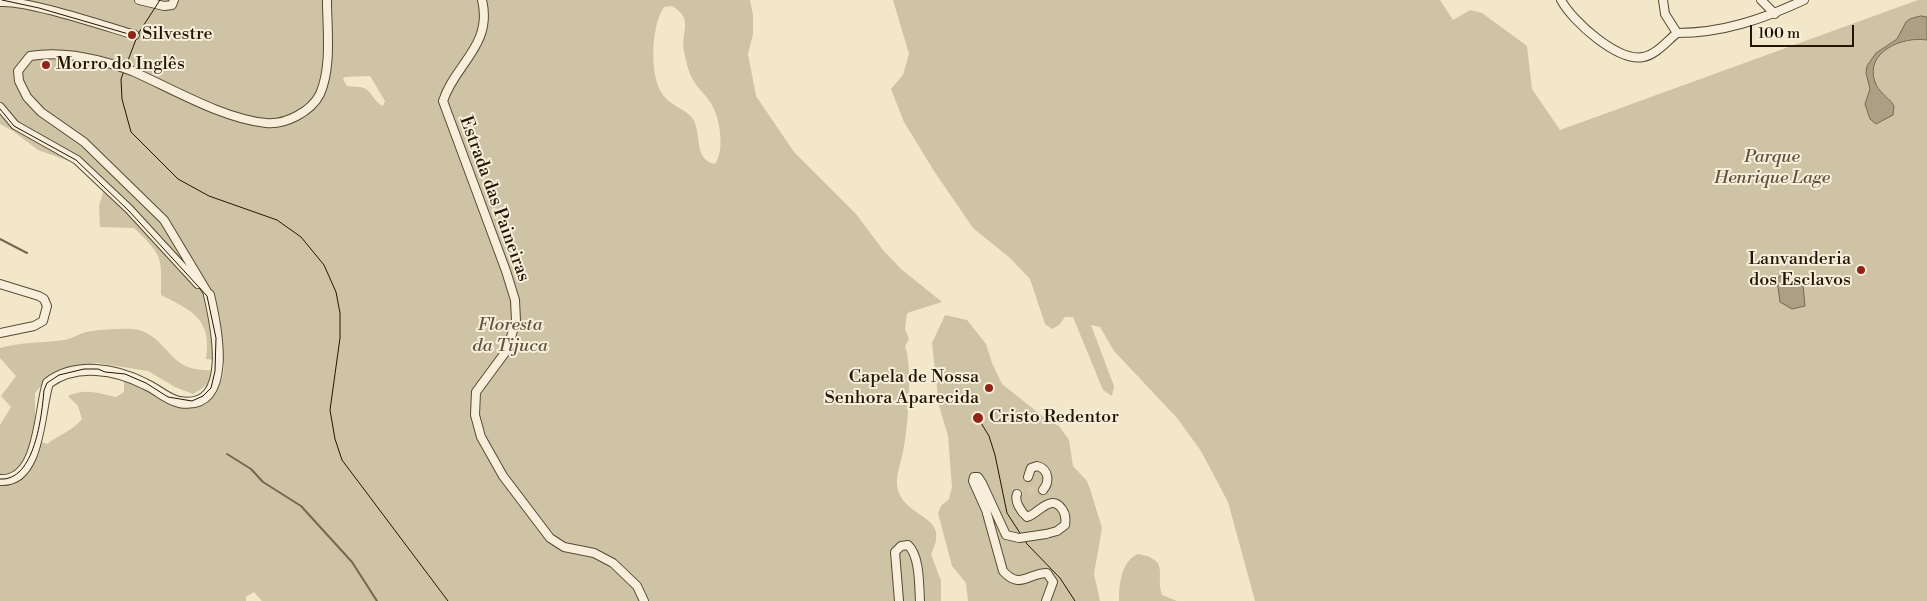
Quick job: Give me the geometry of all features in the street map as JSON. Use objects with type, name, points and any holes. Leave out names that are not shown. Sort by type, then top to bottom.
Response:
[{"type":"street","points":[[0,2],[10,0],[41,3],[135,35]]},
{"type":"street","points":[[139,0],[164,6],[172,5],[174,0]]},
{"type":"street","points":[[0,480],[7,481],[16,477],[26,464],[36,446],[48,384],[59,376],[84,370],[120,373],[147,384],[168,398],[178,402],[193,402],[204,398],[212,389],[217,370],[217,336],[209,295],[164,220],[84,142],[41,112],[27,96],[19,81],[18,71],[30,56],[45,53],[86,57],[132,71],[217,109],[242,118],[267,124],[288,120],[308,109],[319,95],[324,80],[327,0]]},
{"type":"street","name":"Estrada das Paineiras","points":[[482,0],[484,25],[478,41],[464,67],[448,85],[443,101],[506,272],[515,300],[516,321],[507,350],[476,392],[475,415],[481,437],[503,476],[550,538],[564,547],[594,552],[613,562],[637,586],[644,601]]},
{"type":"street","points":[[1561,0],[1566,10],[1584,28],[1618,52],[1633,58],[1645,57],[1656,52],[1677,33],[1696,33],[1733,27],[1775,14],[1804,0]]},
{"type":"street","points":[[1663,0],[1665,14],[1677,33]]},
{"type":"street","points":[[1761,0],[1775,14]]},
{"type":"street","points":[[0,107],[15,125],[77,160],[129,209],[209,295]]},
{"type":"street","points":[[0,284],[39,296],[44,299],[47,306],[43,321],[34,326],[0,333]]},
{"type":"street","points":[[1028,477],[1031,468],[1037,466],[1043,468],[1047,474],[1047,482],[1043,490]]},
{"type":"street","points":[[1017,494],[1016,497],[1020,508],[1027,516],[1047,504],[1055,504],[1062,508],[1066,517],[1065,525],[1057,531],[1046,534],[1019,538],[1006,535],[982,483],[978,477],[974,477],[973,480],[986,510],[1003,571],[1010,578],[1018,580],[1047,573],[1053,582],[1046,601]]},
{"type":"street","points":[[900,601],[895,552],[901,546],[908,545],[912,549],[917,569],[920,601]]},
{"type":"green space","name":"Floresta da Tijuca","points":[[750,0],[753,15],[753,34],[748,54],[756,96],[794,152],[856,214],[883,250],[901,269],[942,302],[907,314],[905,329],[909,339],[905,346],[909,368],[908,413],[905,441],[897,481],[901,497],[916,512],[931,523],[936,531],[936,540],[931,554],[941,581],[941,601],[262,601],[254,592],[246,597],[246,601],[0,601],[0,425],[11,407],[1,396],[16,376],[0,358],[0,348],[70,339],[90,331],[134,329],[150,335],[178,361],[187,366],[198,370],[212,370],[207,385],[193,394],[175,387],[148,371],[97,363],[80,366],[46,380],[35,393],[35,440],[47,444],[70,430],[82,419],[78,406],[68,396],[86,392],[116,397],[124,392],[124,377],[198,402],[215,391],[223,375],[224,361],[206,359],[207,345],[203,325],[191,312],[161,295],[160,264],[150,244],[134,228],[100,227],[99,206],[104,189],[80,165],[38,150],[13,131],[0,124],[0,1]],"holes":[[[672,6],[679,11],[685,21],[683,44],[690,73],[695,83],[712,105],[717,118],[721,143],[715,164],[708,161],[701,152],[696,125],[693,119],[666,99],[658,87],[655,76],[653,51],[656,26],[664,7]],[[370,76],[385,101],[383,106],[367,90],[362,87],[347,86],[343,79],[345,77]]]},
{"type":"green space","name":"Parque Henrique Lage","points":[[893,0],[1440,0],[1453,20],[1470,10],[1482,13],[1527,46],[1532,89],[1560,130],[1918,0],[1927,0],[1927,17],[1921,16],[1897,39],[1876,53],[1867,66],[1866,73],[1871,89],[1865,104],[1890,99],[1877,88],[1872,75],[1873,65],[1878,57],[1886,50],[1906,41],[1927,40],[1927,601],[1255,601],[1228,502],[1201,451],[1177,418],[1114,351],[1100,327],[1091,325],[1114,386],[1112,396],[1103,390],[1073,317],[1065,317],[1059,325],[1052,329],[1045,324],[1030,279],[1010,258],[973,228],[934,171],[904,122],[891,89],[903,75],[909,54]],"holes":[[[1788,277],[1793,281],[1803,284],[1804,302]]]},
{"type":"green space","points":[[945,315],[967,320],[986,344],[1002,384],[1046,419],[1059,426],[1069,440],[1073,466],[1087,481],[1102,528],[1094,574],[1100,601],[968,601],[966,583],[952,566],[938,513],[941,506],[949,499],[952,487],[948,436],[939,406],[932,343]]},
{"type":"green space","points":[[1138,554],[1155,560],[1160,569],[1162,595],[1177,601],[1119,601],[1122,574],[1132,557]]},
{"type":"shaded area","points":[[1921,16],[1927,17],[1927,40],[1917,39],[1897,44],[1880,54],[1875,62],[1873,71],[1876,86],[1894,106],[1893,115],[1876,124],[1870,119],[1865,104],[1870,89],[1866,73],[1867,66],[1876,53],[1897,39],[1906,22]]},
{"type":"shaded area","points":[[1780,276],[1803,284],[1805,306],[1792,309],[1780,302],[1777,280]]},
{"type":"waterway","points":[[0,239],[27,253]]},
{"type":"waterway","points":[[227,454],[251,469],[263,482],[301,506],[352,562],[377,601]]},
{"type":"tunnel","points":[[1017,494],[1020,491],[1043,490]]},
{"type":"tram line","points":[[2,0],[39,8],[132,35]]},
{"type":"tram line","points":[[160,0],[138,34],[121,79],[122,99],[131,132],[178,179],[209,196],[277,220],[301,237],[324,265],[336,292],[340,313],[340,338],[330,410],[335,439],[342,460],[448,601]]},
{"type":"tram line","points":[[0,109],[14,126],[76,160],[129,211],[207,296],[216,338],[215,371],[211,388],[203,396],[192,401],[168,397],[146,383],[125,374],[105,372],[98,369],[84,369],[59,375],[47,383],[44,390],[38,429],[29,458],[21,470],[12,477],[0,479]]},
{"type":"tram line","points":[[978,418],[989,436],[995,455],[1007,513],[1027,544],[1060,578],[1075,601]]},
{"type":"place","name":"Silvestre","points":[[132,35]]},
{"type":"place","name":"Morro do Inglês","points":[[46,65]]},
{"type":"place","name":"Lanvanderia dos Esclavos","points":[[1861,270]]},
{"type":"place","name":"Capela de Nossa Senhora Aparecida","points":[[989,388]]},
{"type":"place","name":"Cristo Redentor","points":[[978,418]]}]
